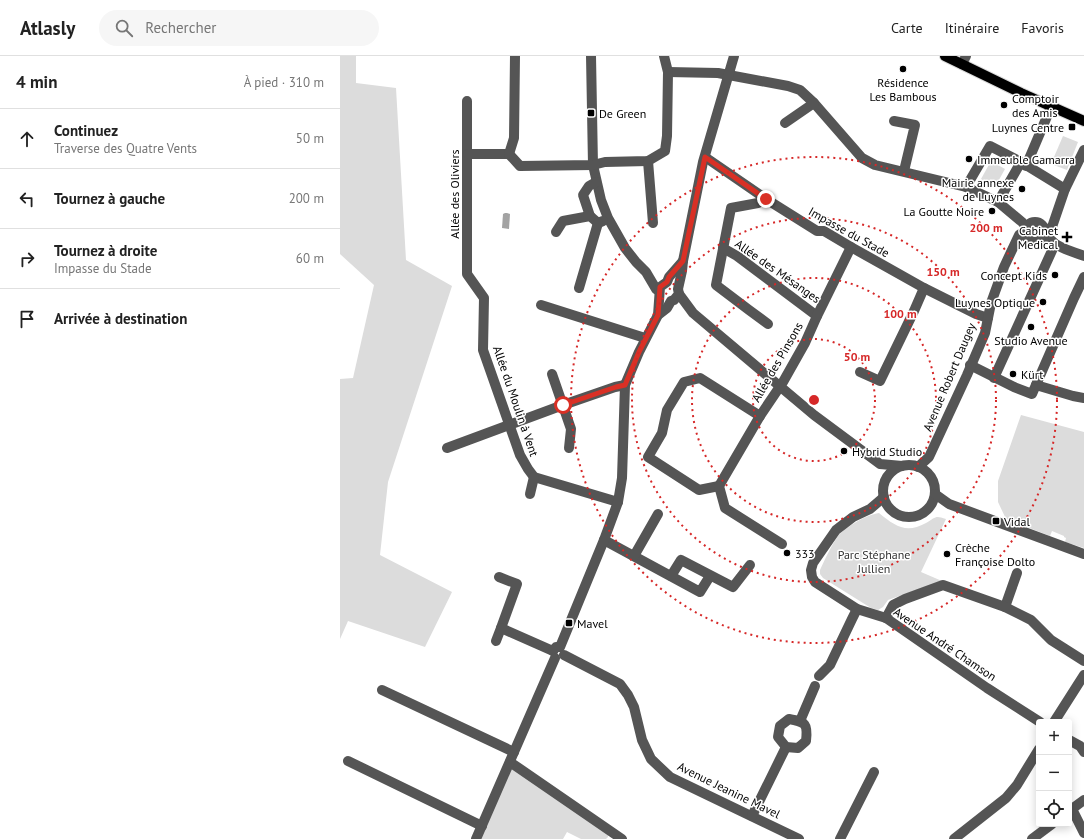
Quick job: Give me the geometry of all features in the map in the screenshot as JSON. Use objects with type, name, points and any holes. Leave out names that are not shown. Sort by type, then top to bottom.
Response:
[{"type":"main road","points":[[945,56],[964,60],[1051,107],[1083,119]]},
{"type":"street","points":[[509,154],[514,138],[515,56]]},
{"type":"street","points":[[591,56],[593,165],[601,200],[608,218],[625,248],[646,272],[662,299],[666,302],[676,295]]},
{"type":"street","points":[[468,154],[509,154],[520,166],[593,165],[605,162],[648,161],[665,151],[667,136],[668,72],[664,56]]},
{"type":"street","points":[[734,56],[705,157],[676,295],[676,306],[693,313],[779,387],[880,464],[902,466],[910,465],[926,471],[934,485],[935,494],[931,506],[919,515],[910,517],[901,516],[890,509],[886,503],[883,488],[886,479],[895,469],[902,466]]},
{"type":"street","points":[[668,72],[718,73],[788,86],[800,90],[814,103],[862,158],[875,165],[966,187],[998,202],[1026,226]]},
{"type":"street","name":"Allée des Oliviers","points":[[467,101],[467,274],[474,285]]},
{"type":"street","points":[[785,123],[814,103]]},
{"type":"street","points":[[998,202],[1024,164],[1051,107]]},
{"type":"street","points":[[894,120],[915,125],[904,171]]},
{"type":"street","points":[[966,187],[990,146],[1067,186]]},
{"type":"street","points":[[1017,241],[1029,241],[1036,243],[1043,233],[1052,227],[1067,186],[1084,150]]},
{"type":"street","name":"Impasse du Stade","points":[[705,157],[766,199],[817,231],[824,231],[924,288],[976,314],[988,318]]},
{"type":"street","points":[[648,161],[653,223]]},
{"type":"street","points":[[1067,186],[1080,172],[1084,164]]},
{"type":"street","points":[[596,182],[589,186],[582,195],[590,216],[598,223]]},
{"type":"street","points":[[766,199],[758,203],[731,208],[716,285],[768,324]]},
{"type":"street","points":[[556,232],[563,221],[590,216]]},
{"type":"street","points":[[579,288],[598,223],[608,218]]},
{"type":"street","points":[[1026,226],[1035,222],[1039,223],[1043,233],[1059,247],[1084,256]]},
{"type":"street","points":[[1026,226],[1025,234],[1029,241]]},
{"type":"street","name":"Avenue Robert Daugey","points":[[918,467],[928,457],[985,333],[991,303],[1004,267],[1014,244],[1026,226]]},
{"type":"street","points":[[994,378],[1055,244]]},
{"type":"street","name":"Allée des Pinsons","points":[[719,486],[805,343],[851,247]]},
{"type":"street","name":"Allée des Mésanges","points":[[723,248],[737,256],[817,316]]},
{"type":"street","points":[[658,315],[660,287],[667,282],[669,277],[683,261]]},
{"type":"street","points":[[646,272],[672,283],[676,295]]},
{"type":"street","points":[[970,365],[994,378],[1032,394],[1084,277]]},
{"type":"street","name":"Allée du Moulin à Vent","points":[[474,285],[484,298],[483,350],[524,463],[534,477]]},
{"type":"street","points":[[860,372],[880,381],[924,288]]},
{"type":"street","points":[[476,839],[558,653],[618,502],[622,478],[625,385],[645,338],[658,315],[667,308],[676,295]]},
{"type":"street","points":[[1074,298],[1084,302]]},
{"type":"street","points":[[541,305],[645,338]]},
{"type":"street","points":[[552,374],[571,429],[569,448]]},
{"type":"street","points":[[760,416],[700,378],[684,382],[667,410],[662,433],[648,457],[699,490],[719,486],[725,508],[782,544]]},
{"type":"street","points":[[447,448],[563,405],[625,385]]},
{"type":"street","points":[[1036,385],[1084,398]]},
{"type":"street","points":[[928,457],[931,478]]},
{"type":"street","points":[[880,464],[886,479]]},
{"type":"street","points":[[530,494],[534,477],[618,502]]},
{"type":"street","points":[[935,494],[949,504],[1084,554]]},
{"type":"street","points":[[870,509],[884,497]]},
{"type":"street","points":[[927,510],[949,504]]},
{"type":"street","points":[[870,509],[890,509]]},
{"type":"street","name":"Avenue André Chamson","points":[[870,509],[853,517],[836,530],[813,563],[811,570],[812,577],[815,582],[858,609],[886,618],[987,688],[1036,719]]},
{"type":"street","points":[[634,556],[658,514]]},
{"type":"street","points":[[604,540],[700,592],[710,576]]},
{"type":"street","points":[[671,576],[681,560],[733,587],[750,565]]},
{"type":"street","points":[[1005,607],[1017,573]]},
{"type":"street","points":[[496,641],[517,584],[499,578]]},
{"type":"street","points":[[886,618],[893,605],[943,585],[1005,607],[1031,620],[1051,640],[1084,661]]},
{"type":"street","points":[[819,676],[830,665],[858,609]]},
{"type":"street","name":"Avenue Jeanine Mavel","points":[[501,628],[558,653],[620,684],[634,707],[642,740],[651,759],[670,777],[800,839]]},
{"type":"street","points":[[1056,719],[1084,675]]},
{"type":"street","points":[[800,721],[815,686]]},
{"type":"street","points":[[382,690],[514,752]]},
{"type":"street","points":[[789,719],[800,721],[807,730],[806,741],[798,748],[786,747],[778,737],[780,726],[789,719]]},
{"type":"street","points":[[1072,742],[1083,748]]},
{"type":"street","points":[[752,816],[786,747]]},
{"type":"street","points":[[954,839],[1006,798],[1017,785],[1036,754]]},
{"type":"street","points":[[348,761],[482,826]]},
{"type":"street","points":[[510,762],[622,839]]},
{"type":"street","points":[[840,839],[874,772]]},
{"type":"street","points":[[1072,809],[1084,800]]},
{"type":"street","points":[[1072,813],[1084,833]]},
{"type":"street","points":[[1032,839],[1048,827]]},
{"type":"green space","points":[[340,56],[356,56],[356,83],[396,88],[406,260],[452,286],[388,482],[380,555],[452,592],[425,647],[348,621],[340,639],[340,379],[353,378],[374,285],[340,254]]},
{"type":"green space","points":[[1063,136],[1078,142],[1067,170],[1051,164]]},
{"type":"green space","points":[[991,161],[1005,169],[995,187],[981,179]]},
{"type":"green space","points":[[1021,415],[1084,432],[1084,548],[1065,542],[1066,538],[1064,536],[1052,531],[1050,536],[1006,519],[998,502],[998,481]]},
{"type":"green space","name":"Parc Stéphane Jullien","points":[[879,513],[890,522],[907,528],[919,526],[936,517],[946,519],[921,572],[942,581],[888,600],[883,607],[878,610],[871,608],[823,578],[820,574],[820,570],[833,544],[842,532],[863,519]]},
{"type":"green space","points":[[511,769],[608,833],[608,837],[606,839],[581,839],[567,832],[563,839],[479,839]]},
{"type":"shaded area","points":[[503,214],[510,214],[509,229],[502,228]]},
{"type":"place","name":"Résidence Les Bambous","points":[[903,69]]},
{"type":"place","name":"Comptoir des Amis","points":[[1004,105]]},
{"type":"place","name":"De Green","points":[[591,113]]},
{"type":"place","name":"Luynes Centre","points":[[1072,127]]},
{"type":"place","name":"Immeuble Gamarra","points":[[969,159]]},
{"type":"place","name":"Mairie annexe de Luynes","points":[[1022,189]]},
{"type":"place","name":"La Goutte Noire","points":[[992,211]]},
{"type":"place","name":"Cabinet Medical","points":[[1067,237]]},
{"type":"place","name":"Concept Kids","points":[[1055,275]]},
{"type":"place","name":"Luynes Optique","points":[[1043,302]]},
{"type":"place","name":"Studio Avenue","points":[[1031,327]]},
{"type":"place","name":"Kürt","points":[[1013,374]]},
{"type":"place","name":"Hybrid Studio","points":[[844,451]]},
{"type":"place","name":"Vidal","points":[[996,521]]},
{"type":"place","name":"333","points":[[787,553]]},
{"type":"place","name":"Crèche Françoise Dolto","points":[[947,554]]},
{"type":"place","name":"Mavel","points":[[569,623]]},
{"type":"route","points":[[563,405],[625,385],[645,338],[658,315],[660,287],[667,282],[669,277],[683,261],[705,157],[766,199]]}]
